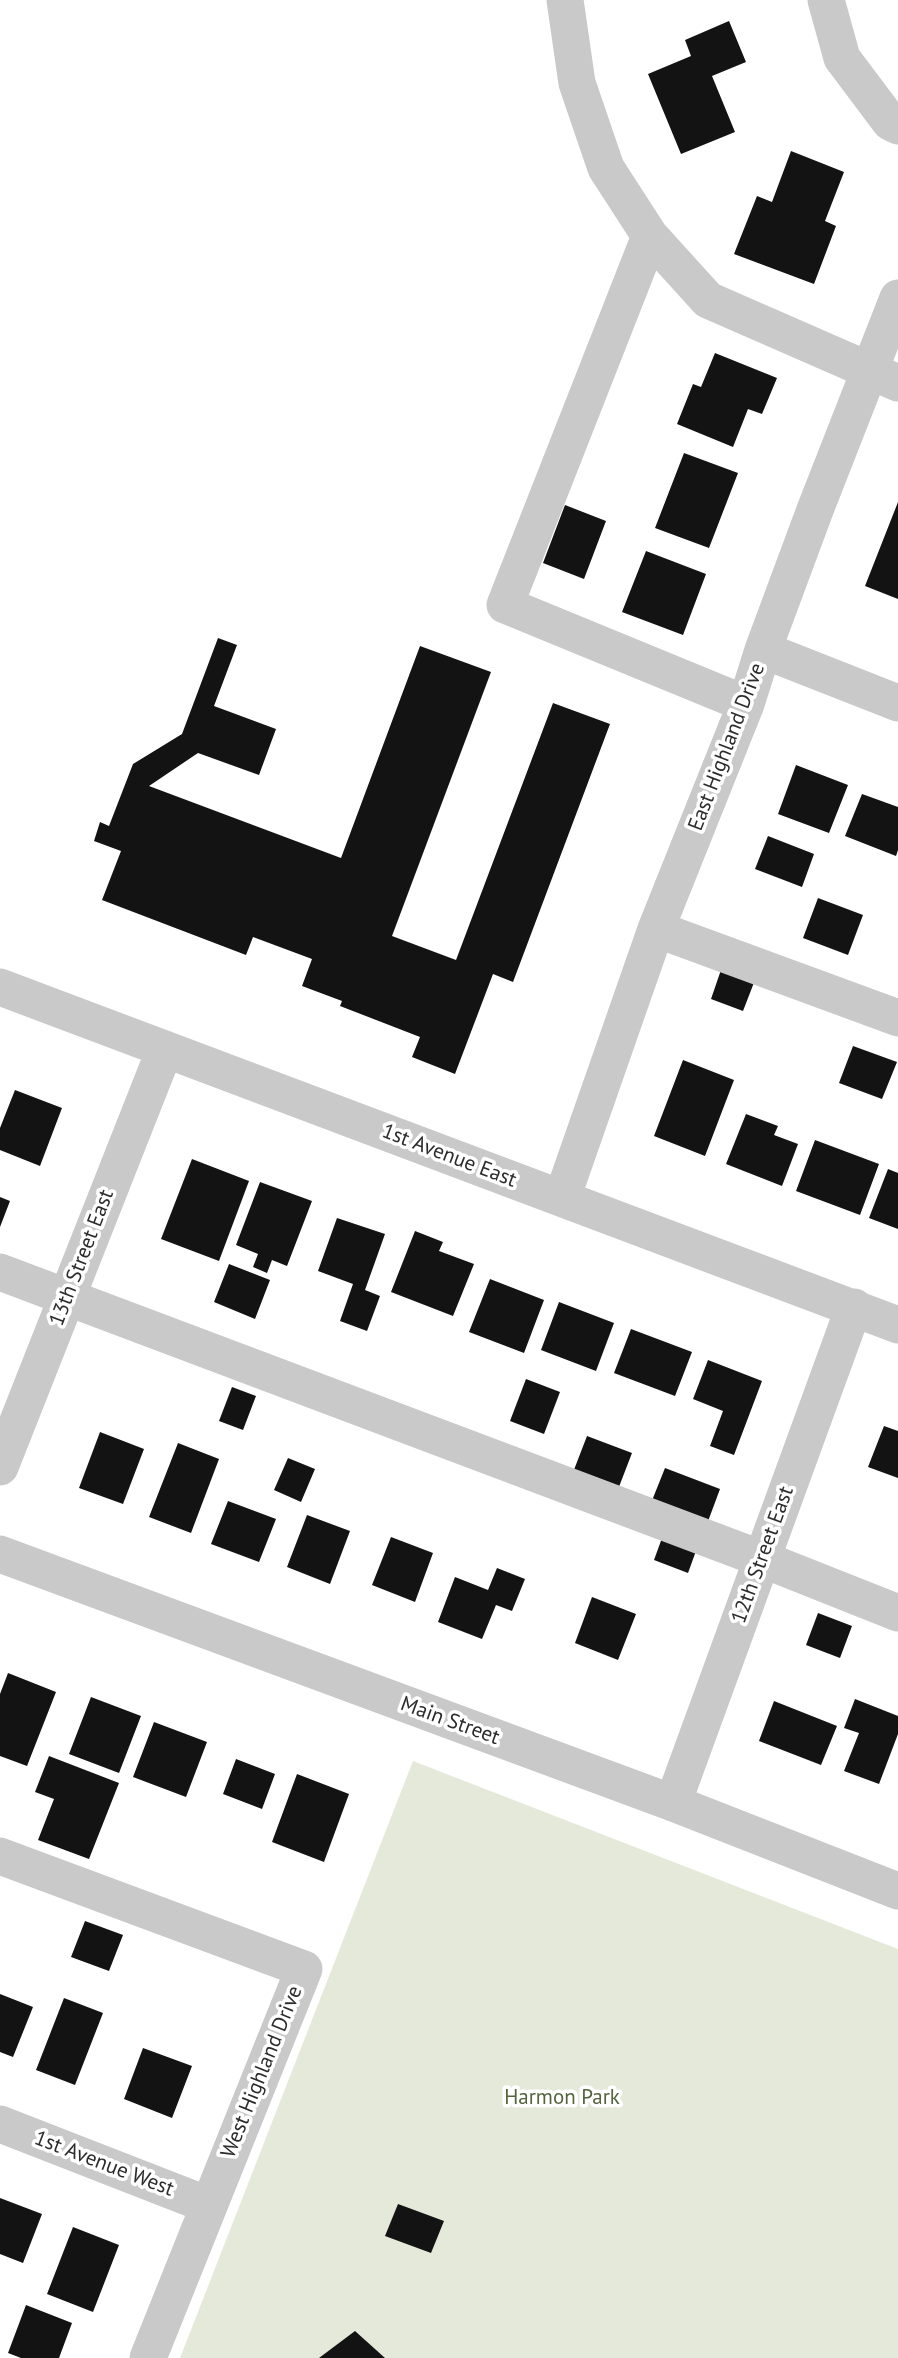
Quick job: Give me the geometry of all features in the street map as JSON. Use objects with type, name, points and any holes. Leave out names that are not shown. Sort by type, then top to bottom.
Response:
[{"type":"street","points":[[565,0],[577,83],[606,168],[650,236],[708,300],[883,376]]},
{"type":"street","points":[[826,0],[842,58],[890,122],[898,126]]},
{"type":"street","points":[[650,236],[505,605],[746,704]]},
{"type":"street","name":"East Highland Drive","points":[[562,1198],[656,929],[746,704],[763,650],[883,376],[898,298]]},
{"type":"street","points":[[763,650],[898,703]]},
{"type":"street","points":[[656,929],[898,1018]]},
{"type":"street","name":"1st Avenue East","points":[[0,988],[898,1325]]},
{"type":"street","name":"13th Street East","points":[[0,1467],[165,1049]]},
{"type":"street","points":[[0,1272],[762,1559],[898,1613]]},
{"type":"street","name":"12th Street East","points":[[673,1803],[854,1307]]},
{"type":"street","name":"Main Street","points":[[0,1554],[673,1803],[898,1891]]},
{"type":"street","name":"West Highland Drive","points":[[0,1856],[304,1969],[148,2358]]},
{"type":"street","name":"1st Avenue West","points":[[0,2124],[208,2205]]},
{"type":"green space","name":"Harmon Park","points":[[413,1761],[898,1949],[898,2358],[180,2358]]},
{"type":"building","points":[[729,21],[746,62],[712,76],[735,132],[681,154],[648,74],[691,56],[685,40]]},
{"type":"building","points":[[791,151],[844,172],[825,221],[836,226],[814,284],[734,254],[757,196],[772,202]]},
{"type":"building","points":[[715,353],[777,378],[762,414],[748,409],[733,447],[677,424],[693,384],[701,387]]},
{"type":"building","points":[[684,453],[738,473],[709,548],[655,528]]},
{"type":"building","points":[[898,502],[898,599],[865,586]]},
{"type":"building","points":[[565,505],[606,521],[584,579],[543,563]]},
{"type":"building","points":[[646,551],[706,574],[683,635],[622,612]]},
{"type":"building","points":[[218,638],[237,645],[214,706],[276,729],[259,775],[198,753],[149,786],[341,858],[420,646],[491,672],[392,936],[456,960],[553,703],[610,724],[513,982],[493,974],[455,1074],[412,1057],[420,1037],[340,1006],[342,1001],[302,986],[312,959],[253,937],[246,955],[102,900],[121,851],[94,841],[100,822],[109,826],[133,764],[182,734]]},
{"type":"building","points":[[796,765],[848,785],[829,833],[778,814]]},
{"type":"building","points":[[862,794],[898,807],[896,856],[845,836]]},
{"type":"building","points":[[768,836],[814,854],[802,887],[755,869]]},
{"type":"building","points":[[818,898],[863,915],[848,955],[803,938]]},
{"type":"building","points":[[722,967],[755,980],[743,1011],[711,999]]},
{"type":"building","points":[[853,1046],[897,1062],[882,1099],[839,1083]]},
{"type":"building","points":[[683,1060],[734,1080],[705,1156],[654,1136]]},
{"type":"building","points":[[15,1090],[62,1108],[40,1166],[0,1150],[0,1128]]},
{"type":"building","points":[[746,1114],[778,1126],[774,1135],[798,1144],[782,1186],[726,1164]]},
{"type":"building","points":[[815,1140],[879,1164],[860,1215],[796,1191]]},
{"type":"building","points":[[192,1159],[249,1181],[219,1261],[161,1239]]},
{"type":"building","points":[[888,1169],[898,1173],[898,1229],[869,1218]]},
{"type":"building","points":[[260,1182],[312,1201],[287,1266],[272,1260],[267,1273],[253,1267],[258,1254],[236,1245]]},
{"type":"building","points":[[0,1197],[10,1201],[0,1227]]},
{"type":"building","points":[[337,1218],[385,1234],[365,1290],[380,1296],[367,1331],[340,1321],[353,1284],[318,1271]]},
{"type":"building","points":[[415,1231],[443,1242],[439,1251],[474,1264],[453,1316],[391,1292]]},
{"type":"building","points":[[229,1264],[270,1280],[255,1319],[214,1302]]},
{"type":"building","points":[[490,1279],[544,1300],[524,1353],[469,1332]]},
{"type":"building","points":[[559,1302],[614,1323],[596,1371],[541,1350]]},
{"type":"building","points":[[631,1329],[692,1352],[675,1396],[614,1373]]},
{"type":"building","points":[[708,1360],[762,1381],[734,1455],[710,1446],[723,1411],[693,1399]]},
{"type":"building","points":[[526,1379],[560,1392],[544,1434],[510,1421]]},
{"type":"building","points":[[232,1387],[256,1396],[243,1430],[219,1421]]},
{"type":"building","points":[[884,1426],[898,1431],[898,1478],[868,1467]]},
{"type":"building","points":[[100,1432],[144,1449],[123,1504],[79,1488]]},
{"type":"building","points":[[587,1436],[632,1453],[617,1492],[572,1475]]},
{"type":"building","points":[[178,1443],[219,1459],[191,1533],[149,1517]]},
{"type":"building","points":[[288,1458],[315,1469],[301,1502],[274,1490]]},
{"type":"building","points":[[665,1468],[720,1489],[707,1524],[651,1503]]},
{"type":"building","points":[[228,1501],[276,1519],[259,1562],[211,1544]]},
{"type":"building","points":[[307,1515],[350,1531],[330,1584],[287,1567]]},
{"type":"building","points":[[391,1537],[433,1553],[415,1602],[372,1585]]},
{"type":"building","points":[[662,1538],[696,1551],[688,1573],[654,1560]]},
{"type":"building","points":[[497,1568],[525,1579],[512,1611],[496,1605],[482,1639],[438,1622],[455,1577],[488,1590]]},
{"type":"building","points":[[592,1597],[636,1614],[618,1660],[575,1643]]},
{"type":"building","points":[[818,1613],[852,1626],[840,1658],[806,1645]]},
{"type":"building","points":[[8,1673],[56,1692],[27,1766],[0,1756],[0,1694]]},
{"type":"building","points":[[91,1697],[141,1716],[119,1773],[69,1754]]},
{"type":"building","points":[[855,1699],[898,1716],[898,1734],[879,1784],[844,1771],[859,1733],[844,1728]]},
{"type":"building","points":[[774,1701],[837,1726],[821,1765],[759,1741]]},
{"type":"building","points":[[154,1722],[207,1742],[186,1797],[133,1777]]},
{"type":"building","points":[[49,1756],[119,1783],[89,1859],[38,1840],[54,1799],[35,1792]]},
{"type":"building","points":[[236,1759],[275,1774],[262,1809],[223,1794]]},
{"type":"building","points":[[297,1774],[349,1794],[324,1862],[272,1842]]},
{"type":"building","points":[[85,1921],[123,1935],[109,1971],[71,1957]]},
{"type":"building","points":[[0,1994],[33,2007],[13,2057],[0,2052]]},
{"type":"building","points":[[64,1998],[103,2013],[75,2085],[36,2070]]},
{"type":"building","points":[[143,2048],[192,2066],[172,2118],[124,2099]]},
{"type":"building","points":[[0,2198],[42,2214],[23,2263],[0,2254]]},
{"type":"building","points":[[398,2204],[444,2221],[431,2253],[385,2236]]},
{"type":"building","points":[[73,2227],[119,2245],[93,2312],[47,2294]]},
{"type":"building","points":[[26,2305],[72,2323],[59,2358],[21,2358],[8,2353]]},
{"type":"building","points":[[355,2331],[385,2358],[319,2358]]}]
